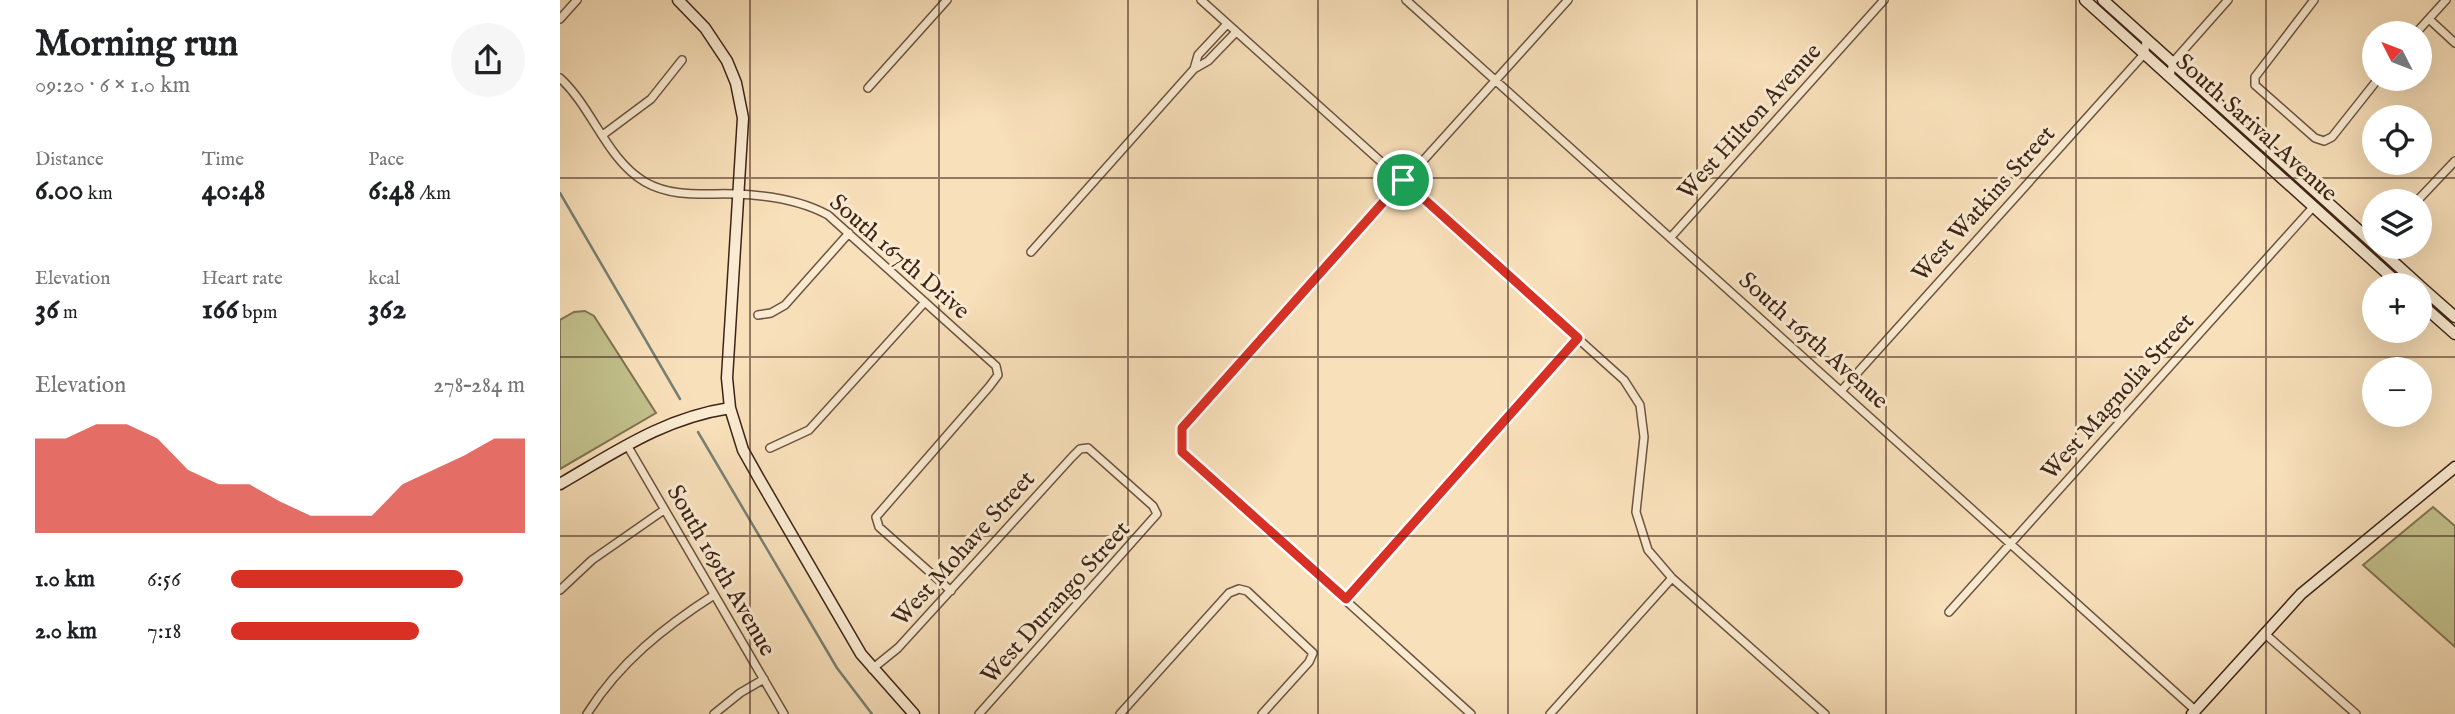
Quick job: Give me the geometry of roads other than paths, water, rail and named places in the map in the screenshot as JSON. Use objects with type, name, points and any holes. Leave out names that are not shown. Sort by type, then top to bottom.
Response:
[{"type":"main road","points":[[678,0],[715,41],[736,83],[743,118],[727,378],[730,408],[743,450],[872,670],[914,714]]},
{"type":"main road","name":"South Sarival Avenue","points":[[2085,0],[2387,273]]},
{"type":"main road","name":"South Sarival Avenue","points":[[2103,0],[2362,234]]},
{"type":"main road","points":[[2314,206],[2322,198]]},
{"type":"main road","name":"South Sarival Avenue","points":[[2390,259],[2406,273]]},
{"type":"main road","name":"South Sarival Avenue","points":[[2432,297],[2455,317]]},
{"type":"main road","points":[[2432,314],[2455,334]]},
{"type":"main road","points":[[560,484],[627,445],[680,419],[730,408]]},
{"type":"main road","points":[[2194,712],[2263,632],[2308,588],[2455,467]]},
{"type":"street","points":[[560,19],[577,0]]},
{"type":"street","points":[[868,88],[947,0]]},
{"type":"street","points":[[1201,0],[1624,380],[1640,405],[1644,437],[1636,512],[1648,550],[1672,578],[1825,714]]},
{"type":"street","name":"South 165th Avenue","points":[[1406,0],[2194,712]]},
{"type":"street","points":[[1471,714],[1182,452],[1182,428],[1568,0]]},
{"type":"street","name":"West Hilton Avenue","points":[[1671,237],[1884,0]]},
{"type":"street","points":[[2170,76],[2172,62],[2228,0]]},
{"type":"street","points":[[2314,0],[2255,77],[2255,85],[2315,138],[2324,141],[2332,137],[2368,91]]},
{"type":"street","points":[[2446,0],[2429,19],[2455,43]]},
{"type":"street","points":[[1194,69],[1198,55],[1227,24]]},
{"type":"street","points":[[1031,252],[1194,69],[1217,52],[1236,32]]},
{"type":"street","points":[[2145,53],[2146,38]]},
{"type":"street","points":[[1208,44],[1217,52]]},
{"type":"street","name":"West Watkins Street","points":[[1841,391],[2145,53]]},
{"type":"street","points":[[604,134],[650,99],[682,60]]},
{"type":"street","name":"South 167th Drive","points":[[560,78],[624,164],[644,181],[671,193],[739,194],[808,204],[828,215],[849,233],[996,366],[998,375],[876,517],[879,527],[951,591]]},
{"type":"street","points":[[2428,189],[2455,161]]},
{"type":"street","name":"West Magnolia Street","points":[[1949,612],[2314,206]]},
{"type":"street","points":[[758,315],[771,313],[785,305],[849,233]]},
{"type":"street","points":[[770,448],[809,430],[925,302]]},
{"type":"street","points":[[1346,599],[1578,338]]},
{"type":"street","name":"South 169th Avenue","points":[[627,445],[784,714]]},
{"type":"street","name":"West Mohave Street","points":[[872,670],[898,648],[1080,449],[1088,448],[1153,506],[1157,514]]},
{"type":"street","points":[[560,590],[592,560],[664,510]]},
{"type":"street","name":"West Durango Street","points":[[979,714],[1157,514]]},
{"type":"street","points":[[1550,714],[1672,578]]},
{"type":"street","points":[[1120,714],[1230,593],[1239,589],[1247,591],[1313,653],[1309,662],[1262,714]]},
{"type":"street","points":[[587,714],[641,649],[673,621],[714,595]]},
{"type":"street","points":[[2263,632],[2356,714]]},
{"type":"street","points":[[714,714],[740,693],[764,679]]},
{"type":"waterway","points":[[560,193],[680,399]]},
{"type":"waterway","points":[[698,432],[837,668],[872,714]]}]
